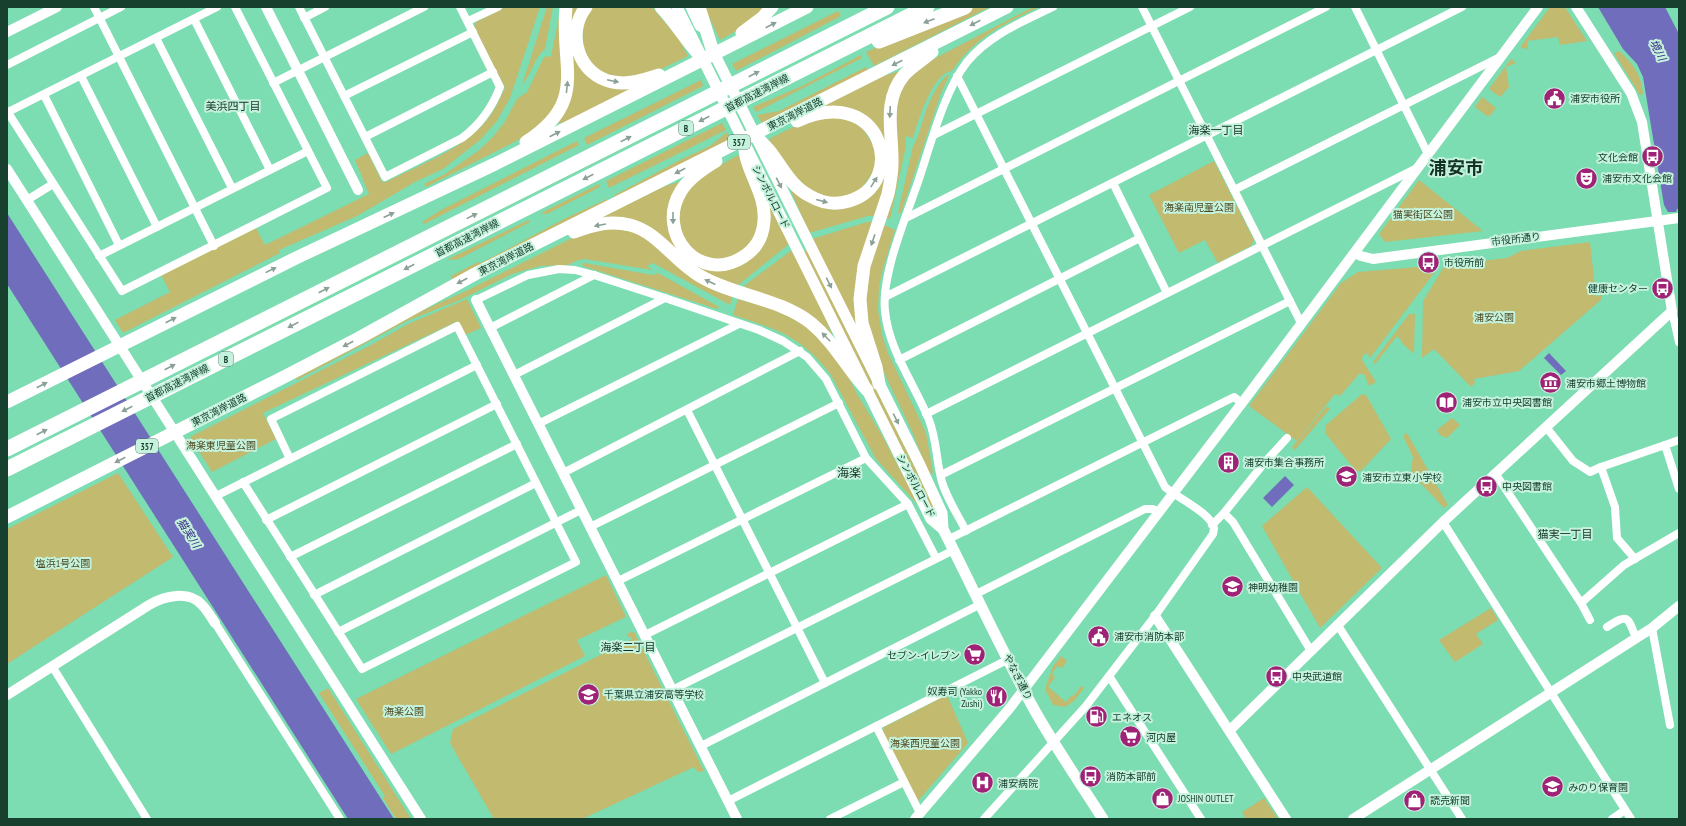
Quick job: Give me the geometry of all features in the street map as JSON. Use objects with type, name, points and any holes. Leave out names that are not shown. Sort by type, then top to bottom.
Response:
[{"type":"highway","points":[[495,164],[548,125],[560,111],[564,100],[568,75],[564,26],[566,7]]},
{"type":"highway","points":[[586,7],[577,24],[576,45],[587,67],[599,76],[613,82],[634,82],[686,68]]},
{"type":"highway","points":[[661,7],[673,20],[691,46],[708,55]]},
{"type":"highway","points":[[699,7],[708,55]]},
{"type":"highway","points":[[728,47],[745,30],[762,18],[772,7]]},
{"type":"highway","points":[[7,402],[236,287],[495,164],[807,7]]},
{"type":"highway","points":[[800,51],[870,7]]},
{"type":"highway","name":"首都高速湾岸線","points":[[7,449],[887,7]]},
{"type":"highway","name":"首都高速湾岸線","points":[[7,469],[927,7]]},
{"type":"highway","points":[[797,73],[965,7]]},
{"type":"highway","name":"東京湾岸道路","points":[[10,515],[280,379],[359,338],[468,278],[1007,7]]},
{"type":"highway","points":[[534,245],[602,224],[618,223],[640,228],[649,233],[682,265],[701,277],[712,283],[782,307],[801,316],[830,341],[855,377],[873,387],[876,367],[862,323],[860,299],[864,266],[888,194],[891,180],[892,164],[890,120],[892,98],[898,82],[904,75],[944,39]]},
{"type":"highway","points":[[729,147],[719,160],[694,176],[682,189],[673,213],[676,236],[684,249],[702,262],[725,264],[740,259],[751,251],[759,240],[762,232],[764,213],[762,197],[747,160],[750,139],[768,149],[785,174],[804,192],[825,202],[842,202],[858,197],[867,191],[880,168],[881,154],[874,132],[867,123],[851,114],[829,111],[814,114],[781,126],[766,128]]},
{"type":"main road","name":"シンボルロード","points":[[677,7],[708,55],[750,139],[811,248],[873,387]]},
{"type":"main road","name":"シンボルロード","points":[[691,7],[708,55]]},
{"type":"main road","name":"シンボルロード","points":[[750,139],[800,254],[942,513],[944,529]]},
{"type":"main road","name":"やなぎ通り","points":[[944,529],[1024,689],[1053,741],[1103,819]]},
{"type":"street","points":[[7,32],[58,7]]},
{"type":"street","points":[[94,7],[214,246]]},
{"type":"street","points":[[7,65],[120,7]]},
{"type":"street","points":[[217,7],[44,95],[7,112],[122,291],[327,188],[235,7]]},
{"type":"street","points":[[266,7],[358,190]]},
{"type":"street","points":[[299,7],[385,177],[447,146],[474,130],[491,108],[500,87],[460,7]]},
{"type":"street","points":[[304,18],[326,7]]},
{"type":"street","points":[[273,83],[424,7]]},
{"type":"street","points":[[468,21],[498,7]]},
{"type":"street","points":[[966,531],[947,494],[941,475],[935,440],[926,414],[899,360],[888,333],[884,310],[885,297],[890,269],[906,218],[934,135],[957,76],[967,61],[989,41],[1002,32],[1053,7]]},
{"type":"street","points":[[1142,7],[1301,323]]},
{"type":"street","points":[[934,135],[1190,7]]},
{"type":"street","points":[[906,218],[1326,7]]},
{"type":"street","points":[[1355,7],[1428,154]]},
{"type":"street","points":[[885,297],[1462,7]]},
{"type":"street","points":[[876,726],[904,782],[917,816],[1003,716],[1024,689],[1242,403],[1538,7]]},
{"type":"street","points":[[1576,7],[1631,93],[1642,122],[1672,311],[1679,342]]},
{"type":"street","points":[[194,19],[270,170]]},
{"type":"street","points":[[344,96],[473,32]]},
{"type":"street","points":[[156,38],[232,188]]},
{"type":"street","points":[[1234,190],[1501,57]]},
{"type":"street","points":[[365,137],[493,72]]},
{"type":"street","points":[[81,76],[157,227]]},
{"type":"street","points":[[957,76],[1165,487],[1204,515],[1214,528],[1213,534],[1155,616],[1086,706],[984,819]]},
{"type":"street","points":[[44,95],[119,245]]},
{"type":"street","points":[[99,256],[308,151]]},
{"type":"street","points":[[926,414],[1418,167]]},
{"type":"street","points":[[7,169],[421,819]]},
{"type":"street","points":[[1113,183],[1167,293]]},
{"type":"street","points":[[27,200],[53,184]]},
{"type":"street","name":"市役所通り","points":[[1355,253],[1373,259],[1675,218]]},
{"type":"street","points":[[899,360],[1140,238]]},
{"type":"street","points":[[737,819],[476,300],[515,280],[542,271],[559,269],[575,270],[665,298],[772,335],[800,351],[826,379],[866,458],[908,504],[936,558]]},
{"type":"street","points":[[490,328],[594,275]]},
{"type":"street","points":[[514,375],[665,298]]},
{"type":"street","points":[[941,475],[1290,301]]},
{"type":"street","points":[[1230,730],[1443,522],[1672,311]]},
{"type":"street","points":[[538,424],[739,324]]},
{"type":"street","points":[[242,482],[362,669],[576,562],[457,326],[271,419],[290,459]]},
{"type":"street","points":[[563,473],[800,351]]},
{"type":"street","points":[[216,496],[477,365]]},
{"type":"street","points":[[949,540],[1234,397],[1242,403]]},
{"type":"street","points":[[590,527],[838,403]]},
{"type":"street","points":[[266,520],[497,404]]},
{"type":"street","points":[[687,410],[825,683]]},
{"type":"street","points":[[1546,427],[1573,461],[1590,472],[1679,440]]},
{"type":"street","points":[[1212,525],[1287,438]]},
{"type":"street","points":[[290,557],[517,444]]},
{"type":"street","points":[[1665,445],[1679,489]]},
{"type":"street","points":[[618,581],[742,518],[866,458]]},
{"type":"street","points":[[1601,467],[1615,507],[1617,538],[1635,559]]},
{"type":"street","points":[[1495,473],[1590,620]]},
{"type":"street","points":[[314,595],[536,482]]},
{"type":"street","points":[[645,635],[908,504]]},
{"type":"street","points":[[976,594],[1145,509],[1153,509],[1158,512]]},
{"type":"street","points":[[338,632],[582,510]]},
{"type":"street","points":[[1224,512],[1233,522],[1310,651]]},
{"type":"street","points":[[1443,522],[1631,819]]},
{"type":"street","points":[[1581,604],[1624,565],[1679,533]]},
{"type":"street","points":[[672,690],[954,550]]},
{"type":"street","points":[[7,695],[149,605],[163,598],[178,596],[197,601],[202,604],[215,623],[340,819]]},
{"type":"street","points":[[701,746],[981,604]]},
{"type":"street","points":[[1353,819],[1652,628],[1679,606]]},
{"type":"street","points":[[1155,616],[1230,730],[1286,819]]},
{"type":"street","points":[[1610,622],[1622,618],[1628,619],[1636,638]]},
{"type":"street","points":[[1337,624],[1462,819]]},
{"type":"street","points":[[1652,628],[1670,725]]},
{"type":"street","points":[[728,801],[1008,659]]},
{"type":"street","points":[[52,666],[147,819]]},
{"type":"street","points":[[1109,676],[1201,819]]},
{"type":"street","points":[[830,819],[904,782]]},
{"type":"street","points":[[1612,819],[1625,810]]},
{"type":"green space","points":[[506,7],[540,7],[510,98],[497,121],[480,140],[443,169],[415,182],[357,216],[279,250],[280,253],[123,333],[115,320],[170,292],[161,275],[256,228],[265,245],[369,194],[355,160],[368,153],[382,182],[386,182],[452,149],[476,132],[491,114],[505,88],[474,27],[476,22]]},
{"type":"green space","points":[[547,7],[553,7],[545,49],[538,56],[522,85]]},
{"type":"green space","points":[[561,7],[564,84],[556,110],[532,133],[426,187],[424,184],[445,174],[478,151],[492,138],[504,123],[517,99],[527,92],[544,57],[551,56]]},
{"type":"green space","points":[[570,7],[581,7],[580,65],[640,86],[569,121],[555,124],[564,113]]},
{"type":"green space","points":[[592,7],[652,7],[679,39],[688,56],[649,75],[614,78],[594,68],[583,54],[582,22]]},
{"type":"green space","points":[[704,7],[768,7],[751,23],[720,40]]},
{"type":"green space","points":[[975,7],[990,7],[874,66],[866,52],[897,38]]},
{"type":"green space","points":[[1033,7],[1039,7],[1014,19],[980,40],[970,49],[952,71],[945,73],[933,88],[927,98],[913,138],[905,136],[906,146],[890,219],[885,219],[893,116],[904,82],[926,63]]},
{"type":"green space","points":[[1550,7],[1565,7],[1587,41],[1560,45],[1558,37],[1527,41],[1528,49],[1522,48],[1521,46]]},
{"type":"green space","points":[[838,11],[841,16],[736,71],[732,64]]},
{"type":"green space","points":[[1619,51],[1636,70],[1643,94],[1640,95],[1614,53]]},
{"type":"green space","points":[[861,55],[862,58],[756,112],[753,107],[802,86]]},
{"type":"green space","points":[[1511,59],[1516,63],[1506,67],[1509,87],[1500,97],[1489,89]]},
{"type":"green space","points":[[866,67],[868,71],[763,124],[757,115],[779,111]]},
{"type":"green space","points":[[903,70],[897,78],[889,165],[877,216],[868,216],[809,233],[791,191],[792,190],[814,204],[874,191],[878,131],[815,109],[880,77]]},
{"type":"green space","points":[[947,75],[949,76],[941,93],[901,213],[898,213],[913,146],[918,137],[929,102]]},
{"type":"green space","points":[[701,80],[703,86],[587,145],[584,138]]},
{"type":"green space","points":[[1482,97],[1496,108],[1490,116],[1487,116],[1475,107]]},
{"type":"green space","points":[[841,117],[862,127],[876,149],[875,170],[858,193],[830,199],[805,188],[774,150],[769,139],[789,129],[813,120]]},
{"type":"green space","points":[[722,123],[726,130],[609,188],[606,181]]},
{"type":"green space","points":[[727,132],[731,140],[615,199],[613,196],[680,160],[710,146]]},
{"type":"green space","points":[[577,141],[579,145],[424,224],[422,222],[441,210]]},
{"type":"green space","points":[[738,155],[748,175],[756,197],[758,208],[759,219],[753,240],[746,248],[730,260],[700,258],[681,238],[678,210],[687,191],[707,173]]},
{"type":"green space","name":"海楽南児童公園","points":[[1214,161],[1254,240],[1251,246],[1218,263],[1205,240],[1179,253],[1149,195]]},
{"type":"green space","points":[[686,180],[674,197],[678,249],[732,268],[747,261],[768,202],[789,244],[737,286],[713,279],[652,231],[598,219],[665,186]]},
{"type":"green space","name":"猫実街区公園","points":[[1419,180],[1483,231],[1385,242],[1379,234]]},
{"type":"green space","points":[[599,184],[600,187],[547,214],[541,213]]},
{"type":"green space","points":[[607,199],[608,202],[453,280],[451,276],[478,262],[481,263],[566,218]]},
{"type":"green space","points":[[529,220],[530,222],[459,259],[448,259]]},
{"type":"green space","points":[[867,222],[875,222],[858,330],[812,239]]},
{"type":"green space","points":[[882,224],[895,230],[883,268],[879,287],[878,310],[882,335],[888,353],[926,433],[933,473],[929,474],[912,431],[875,354],[865,322],[867,271]]},
{"type":"green space","points":[[616,228],[640,234],[733,295],[730,305],[653,263],[647,266],[652,270],[584,259],[568,265],[540,266],[512,274],[460,300],[407,321],[297,380],[295,378],[419,312],[466,291],[572,238],[597,230]]},
{"type":"green space","name":"浦安公園","points":[[1590,242],[1596,296],[1601,295],[1602,299],[1519,371],[1474,379],[1475,383],[1471,387],[1434,349],[1422,358],[1423,301],[1445,265],[1507,258],[1521,251]]},
{"type":"green space","points":[[792,250],[824,314],[833,337],[743,290],[745,285]]},
{"type":"green space","points":[[807,250],[935,508],[931,510],[803,252]]},
{"type":"green space","points":[[584,263],[653,275],[658,273],[719,307],[717,309],[583,266],[582,264]]},
{"type":"green space","points":[[1440,265],[1370,358],[1367,353],[1363,355],[1362,360],[1376,382],[1369,386],[1364,374],[1359,374],[1340,396],[1335,394],[1297,441],[1249,406],[1341,283],[1358,272]]},
{"type":"green space","name":"海楽東児童公園","points":[[467,299],[481,328],[465,335],[458,321],[263,413],[276,439],[212,472],[190,437],[371,345],[408,324]]},
{"type":"green space","points":[[738,299],[777,310],[806,325],[842,364],[857,394],[883,437],[919,506],[876,459],[831,375],[820,362],[809,351],[788,336],[763,325],[733,315]]},
{"type":"green space","points":[[1409,314],[1415,314],[1414,354],[1401,342],[1402,341],[1397,336],[1375,364],[1373,362]]},
{"type":"green space","points":[[1362,394],[1366,395],[1391,439],[1361,471],[1356,471],[1325,433],[1326,425]]},
{"type":"green space","points":[[1327,406],[1330,409],[1295,450],[1292,447]]},
{"type":"green space","points":[[1452,418],[1460,425],[1447,438],[1440,435],[1437,430]]},
{"type":"green space","points":[[1407,433],[1448,505],[1444,508],[1413,475],[1411,470],[1413,457],[1403,436]]},
{"type":"green space","name":"塩浜1号公園","points":[[118,473],[173,557],[7,664],[7,529]]},
{"type":"green space","points":[[1307,487],[1382,568],[1320,628],[1262,526]]},
{"type":"green space","name":"海楽公園","points":[[606,575],[626,617],[577,640],[585,656],[391,754],[356,699]]},
{"type":"green space","points":[[1491,608],[1498,620],[1476,634],[1483,644],[1455,662],[1439,640]]},
{"type":"green space","name":"千葉県立浦安高等学校","points":[[634,632],[704,771],[698,772],[694,767],[582,819],[494,819],[450,743],[453,729],[632,639],[631,637],[628,637],[627,634]]},
{"type":"green space","points":[[1061,656],[1067,661],[1062,668],[1057,666],[1052,674],[1055,677],[1048,687],[1066,702],[1072,695],[1074,696],[1081,686],[1084,688],[1074,701],[1065,707],[1053,705],[1045,689],[1053,666]]},
{"type":"green space","points":[[328,688],[411,819],[396,819],[383,798],[385,796],[319,693]]},
{"type":"green space","name":"海楽西児童公園","points":[[947,695],[968,743],[918,801],[883,732],[884,727]]},
{"type":"green space","points":[[1264,798],[1278,819],[1243,819],[1245,817],[1242,812]]},
{"type":"water","name":"境川","points":[[1598,7],[1665,7],[1679,34],[1679,208],[1676,212],[1668,212],[1664,205],[1643,77],[1637,64],[1623,49]]},
{"type":"water","name":"猫実川","points":[[7,213],[394,819],[348,819],[7,284]]},
{"type":"water","points":[[1549,353],[1566,371],[1561,375],[1544,358]]},
{"type":"water","points":[[1285,476],[1294,485],[1272,507],[1263,498]]},
{"type":"place","name":"浦安市役所","points":[[1555,98]]},
{"type":"place","name":"文化会館","points":[[1653,157]]},
{"type":"place","name":"浦安市文化会館","points":[[1586,178]]},
{"type":"place","name":"市役所前","points":[[1429,262]]},
{"type":"place","name":"健康センター","points":[[1663,288]]},
{"type":"place","name":"浦安市郷土博物館","points":[[1551,383]]},
{"type":"place","name":"浦安市立中央図書館","points":[[1447,402]]},
{"type":"place","name":"浦安市集合事務所","points":[[1228,462]]},
{"type":"place","name":"浦安市立東小学校","points":[[1346,477]]},
{"type":"place","name":"中央図書館","points":[[1487,486]]},
{"type":"place","name":"神明幼稚園","points":[[1232,587]]},
{"type":"place","name":"浦安市消防本部","points":[[1099,636]]},
{"type":"place","name":"セブン-イレブン","points":[[975,655]]},
{"type":"place","name":"中央武道館","points":[[1277,676]]},
{"type":"place","name":"千葉県立浦安高等学校","points":[[589,694]]},
{"type":"place","name":"奴寿司 (Yakko Zushi)","points":[[997,697]]},
{"type":"place","name":"エネオス","points":[[1097,717]]},
{"type":"place","name":"河内屋","points":[[1131,737]]},
{"type":"place","name":"消防本部前","points":[[1090,776]]},
{"type":"place","name":"浦安病院","points":[[983,783]]},
{"type":"place","name":"みのり保育園","points":[[1553,787]]},
{"type":"place","name":"JOSHIN OUTLET","points":[[1163,798]]},
{"type":"place","name":"読売新聞","points":[[1415,800]]},
{"type":"district","name":"美浜四丁目","points":[[233,106]]},
{"type":"district","name":"海楽一丁目","points":[[1216,130]]},
{"type":"district","name":"浦安市","points":[[1456,167]]},
{"type":"district","name":"海楽","points":[[849,472]]},
{"type":"district","name":"猫実一丁目","points":[[1565,534]]},
{"type":"district","name":"海楽二丁目","points":[[628,647]]}]
